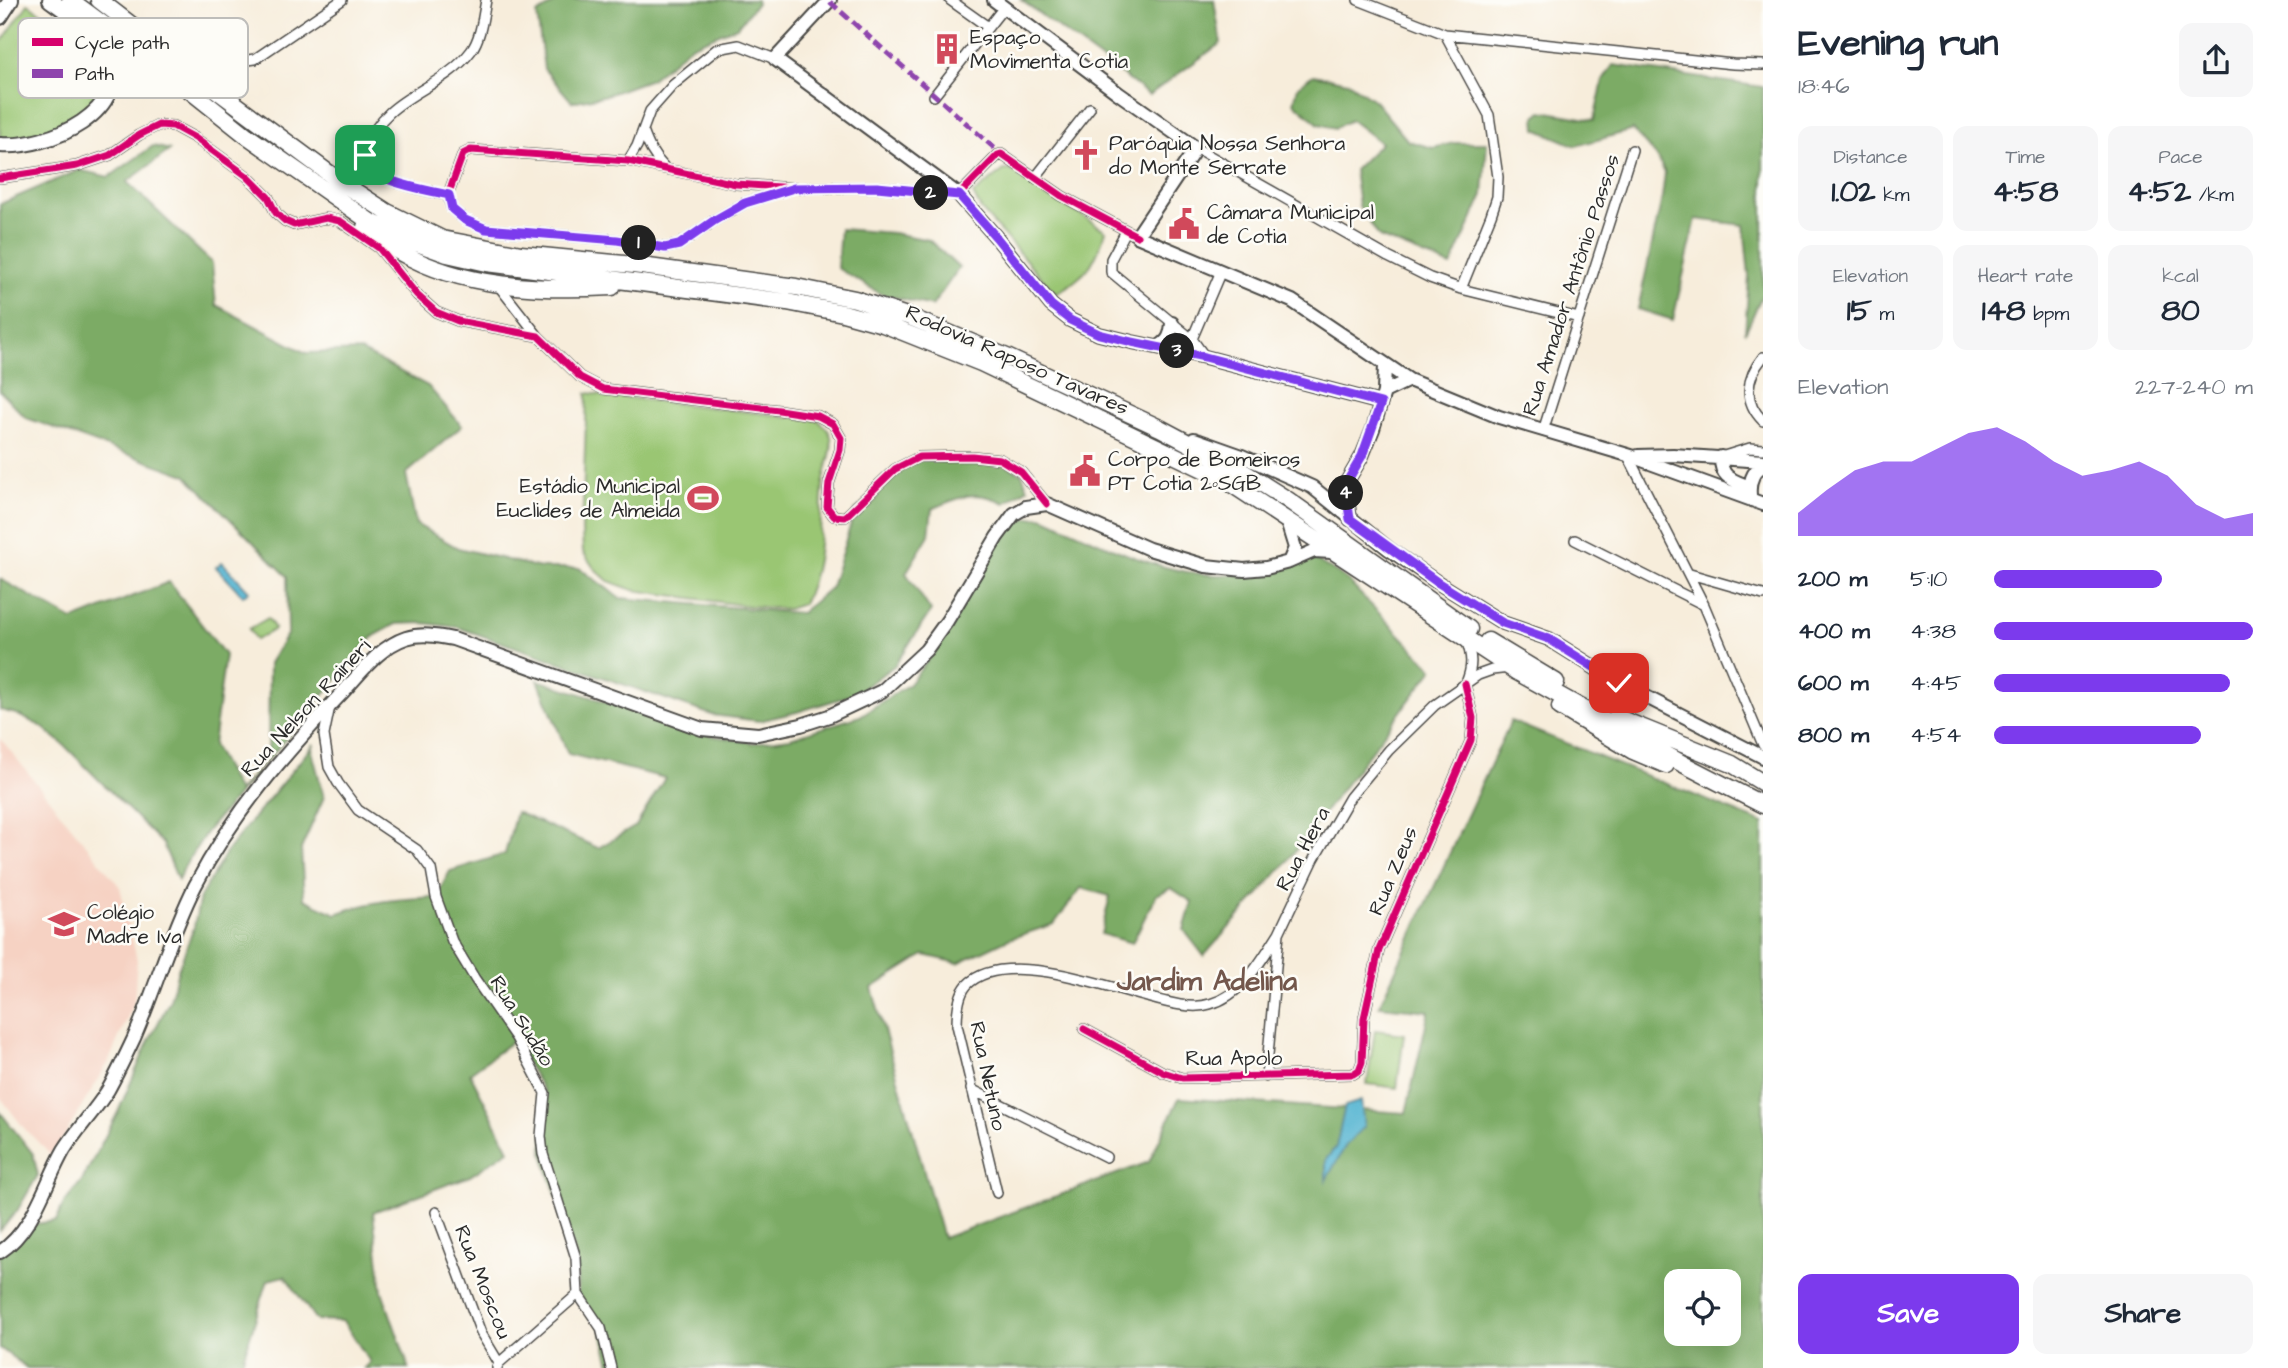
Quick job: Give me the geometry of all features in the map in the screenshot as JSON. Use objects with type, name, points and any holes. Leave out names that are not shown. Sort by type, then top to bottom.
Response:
[{"type":"highway","points":[[50,0],[75,18]]},
{"type":"highway","name":"Rodovia Raposo Tavares","points":[[70,0],[94,18]]},
{"type":"highway","name":"Rodovia Raposo Tavares","points":[[99,0],[123,18]]},
{"type":"highway","points":[[0,145],[12,146],[63,132],[86,121],[100,109],[105,98]]},
{"type":"highway","points":[[190,98],[246,135]]},
{"type":"highway","name":"Rodovia Raposo Tavares","points":[[200,98],[246,135],[369,221],[447,254],[509,267],[787,302],[843,313],[883,324],[981,363],[1224,479],[1514,670],[1763,805]]},
{"type":"highway","name":"Rodovia Raposo Tavares","points":[[229,98],[331,175],[387,212],[442,239],[521,254],[634,265],[796,287],[855,299],[956,335],[1160,428],[1245,473],[1478,635],[1616,717],[1706,767],[1763,794]]},
{"type":"highway","points":[[304,177],[323,198],[401,253],[434,268],[496,283],[544,289],[656,285]]},
{"type":"highway","points":[[1616,717],[1732,764],[1763,783]]},
{"type":"main road","points":[[830,1],[775,59],[959,195],[1051,305],[1070,320],[1099,334],[1382,398],[1409,380]]},
{"type":"main road","points":[[999,4],[1196,148],[1131,233],[1292,301],[1409,380],[1499,417],[1629,455],[1754,497]]},
{"type":"main road","points":[[1158,347],[1166,343],[1171,334],[1172,323]]},
{"type":"main road","points":[[1350,519],[1345,485],[1362,456],[1382,398],[1385,364]]},
{"type":"main road","points":[[1160,428],[1242,456],[1312,487],[1350,519],[1437,582],[1503,623],[1549,639],[1619,683],[1763,757]]},
{"type":"main road","points":[[1629,455],[1721,457],[1763,463]]},
{"type":"main road","points":[[1721,457],[1724,474],[1754,497]]},
{"type":"main road","points":[[1754,497],[1752,477],[1763,463]]},
{"type":"main road","points":[[1320,494],[1345,485]]},
{"type":"main road","points":[[1047,504],[1149,549],[1206,566],[1244,570],[1266,568],[1314,551],[1332,552]]},
{"type":"main road","name":"Rua Nelson Raineri","points":[[0,1252],[26,1225],[63,1152],[108,1090],[134,1037],[173,933],[195,886],[225,834],[262,782],[373,659],[388,647],[407,638],[429,635],[453,639],[702,729],[758,734],[802,725],[860,703],[882,691],[926,650],[1014,514],[1026,507],[1047,504]]},
{"type":"main road","points":[[1287,522],[1295,548],[1289,562]]},
{"type":"street","points":[[248,60],[255,59],[342,0]]},
{"type":"street","points":[[449,195],[406,186],[386,178],[368,168],[365,155],[373,130],[386,114],[460,64],[473,48],[486,0]]},
{"type":"street","points":[[950,0],[988,27]]},
{"type":"street","points":[[1358,0],[1445,34],[1763,65]]},
{"type":"street","points":[[934,96],[988,27],[999,4]]},
{"type":"street","points":[[1445,34],[1489,115],[1498,177],[1497,197],[1461,289]]},
{"type":"street","points":[[628,161],[637,146],[650,111],[673,85],[717,49],[739,45],[775,59]]},
{"type":"street","points":[[1035,178],[1090,108]]},
{"type":"street","points":[[0,178],[77,166],[110,155],[159,125],[173,126],[195,138],[247,176],[268,197],[276,213],[285,221],[294,225],[326,218],[340,222],[379,248],[417,295],[436,312],[458,321],[538,335]]},
{"type":"street","points":[[643,130],[648,145],[665,168]]},
{"type":"street","points":[[1196,148],[1430,278],[1461,289],[1579,318]]},
{"type":"street","points":[[794,188],[745,203],[679,245],[665,248],[617,240],[486,229],[465,220],[452,209],[449,195],[463,154],[471,150],[628,161],[736,184],[794,188],[877,187],[959,195],[1002,154],[1062,197],[1131,233],[1111,259],[1111,272],[1192,339],[1205,357]]},
{"type":"street","name":"Rua Amador Antônio Passos","points":[[1543,431],[1632,150]]},
{"type":"street","points":[[1192,339],[1221,271]]},
{"type":"street","points":[[496,283],[538,335],[580,377],[603,389],[805,414],[818,416],[833,424],[841,438],[841,450],[829,483],[827,507],[834,516],[845,517],[895,469],[919,457],[972,456],[1000,459],[1021,472],[1047,504]]},
{"type":"street","points":[[1763,357],[1751,376],[1748,394],[1754,412],[1763,421]]},
{"type":"street","points":[[1721,457],[1750,448],[1763,449]]},
{"type":"street","points":[[1629,455],[1690,573],[1763,745]]},
{"type":"street","points":[[1576,540],[1704,605]]},
{"type":"street","points":[[1690,573],[1763,595]]},
{"type":"street","points":[[1465,684],[1471,670],[1472,657],[1466,639]]},
{"type":"street","name":"Rua Hera","points":[[1266,1077],[1279,933],[1314,859],[1350,797],[1389,750],[1435,705],[1478,675],[1492,670],[1514,670]]},
{"type":"street","name":"Rua Zeus","points":[[1353,1074],[1359,1070],[1362,1062],[1364,1018],[1379,950],[1471,740],[1473,718],[1465,684]]},
{"type":"street","name":"Rua Sudão","points":[[331,704],[324,735],[330,767],[338,783],[358,810],[417,850],[431,869],[436,897],[452,941],[516,1038],[545,1093],[541,1136],[543,1154],[576,1258],[578,1294]]},
{"type":"street","name":"Rua Netuno","points":[[997,1192],[957,1026],[958,1006],[967,985],[988,973],[1014,968],[1059,974],[1177,1005],[1210,1005],[1237,990],[1259,964],[1279,933]]},
{"type":"street","name":"Rua Apolo","points":[[1084,1029],[1163,1072],[1182,1077],[1353,1074]]},
{"type":"street","points":[[971,1089],[1106,1157]]},
{"type":"street","name":"Rua Moscou","points":[[436,1212],[481,1333],[498,1366]]},
{"type":"street","points":[[498,1366],[578,1294],[601,1328],[611,1368]]},
{"type":"shaded area","name":"Colégio Madre Iva","points":[[0,738],[120,887],[137,960],[134,1002],[108,1063],[52,1156],[24,1128],[0,1097]]},
{"type":"green space","points":[[560,0],[756,0],[757,3],[737,27],[692,45],[651,79],[607,95],[572,102],[544,69],[537,14]]},
{"type":"green space","points":[[1021,0],[1214,0],[1221,43],[1149,95]]},
{"type":"green space","points":[[28,4],[49,18],[18,18]]},
{"type":"green space","points":[[18,18],[18,98],[100,100],[88,115],[18,140],[0,140],[0,44]]},
{"type":"green space","points":[[1613,65],[1763,87],[1763,293],[1745,333],[1749,276],[1744,225],[1696,219],[1673,320],[1638,309],[1662,198],[1665,173],[1657,157],[1633,130],[1576,146],[1536,129],[1535,117],[1542,111],[1594,120],[1603,81]]},
{"type":"green space","points":[[1313,75],[1348,82],[1375,101],[1408,141],[1433,148],[1454,143],[1487,143],[1483,195],[1451,266],[1379,237],[1359,206],[1354,170],[1381,143],[1351,120],[1335,128],[1319,124],[1294,103],[1298,86]]},
{"type":"green space","points":[[153,146],[170,150],[127,182],[212,263],[216,305],[306,353],[361,351],[428,386],[462,426],[406,474],[416,524],[458,548],[541,568],[579,568],[620,598],[801,613],[831,587],[855,511],[896,471],[920,459],[1000,461],[1022,474],[1028,488],[1005,503],[976,495],[932,509],[929,535],[906,573],[931,611],[895,665],[855,694],[759,721],[712,715],[457,627],[422,623],[396,624],[374,636],[207,831],[178,880],[163,844],[64,745],[41,726],[0,710],[0,579],[73,620],[169,582],[225,655],[213,745],[238,792],[268,758],[269,663],[288,633],[287,576],[186,475],[26,418],[0,391],[0,204],[79,170],[109,177]]},
{"type":"green space","points":[[1004,170],[1011,170],[1106,231],[1093,262],[1076,280],[1056,294],[982,211],[973,194]]},
{"type":"green space","points":[[840,229],[893,233],[929,240],[959,268],[932,306],[881,294],[837,268]]},
{"type":"green space","name":"Estádio Municipal Euclides de Almeida","points":[[587,393],[818,420],[828,430],[832,442],[823,485],[817,560],[803,604],[788,609],[749,606],[633,590],[608,581],[594,568],[583,552],[582,530]]},
{"type":"green space","points":[[1043,517],[1130,555],[1198,574],[1245,573],[1313,558],[1346,579],[1433,669],[1286,863],[1204,956],[1184,930],[1192,902],[1171,888],[1156,895],[1132,943],[1101,934],[1110,896],[1081,888],[1054,924],[1006,940],[958,963],[924,955],[872,988],[943,1238],[1149,1162],[1179,1098],[1406,1113],[1429,1011],[1379,1006],[1511,721],[1763,823],[1763,1368],[611,1368],[601,1328],[578,1294],[576,1258],[543,1154],[545,1093],[513,1041],[470,1073],[509,1150],[470,1176],[373,1212],[382,1291],[409,1368],[364,1368],[370,1362],[343,1321],[316,1320],[285,1276],[268,1280],[240,1368],[27,1368],[0,1348],[0,1252],[26,1225],[56,1221],[63,1205],[83,1179],[118,1112],[170,1000],[194,927],[200,897],[229,848],[314,744],[312,751],[324,797],[301,849],[304,899],[336,914],[373,903],[436,897],[450,871],[505,854],[516,812],[598,848],[636,826],[665,778],[568,754],[538,680],[713,736],[754,743],[790,738],[860,716],[909,684],[946,637],[985,558],[1013,525],[1026,518]]},
{"type":"green space","points":[[268,618],[275,629],[256,640],[249,629]]},
{"type":"green space","points":[[1375,1030],[1404,1034],[1397,1088],[1367,1084]]},
{"type":"green space","points":[[0,1112],[33,1154],[38,1175],[17,1211],[0,1231]]},
{"type":"water","points":[[222,562],[249,591],[243,596],[216,567]]},
{"type":"water","points":[[1361,1101],[1364,1127],[1346,1145],[1326,1180],[1326,1159],[1336,1147],[1345,1106]]},
{"type":"marked path","points":[[830,2],[1001,154]]},
{"type":"cycle path","points":[[0,178],[77,166],[110,155],[159,125],[173,126],[195,138],[247,176],[268,197],[276,213],[285,221],[294,225],[326,218],[340,221],[379,248],[417,295],[436,312],[458,321],[538,336],[580,377],[603,389],[779,410],[818,416],[833,424],[841,438],[840,450],[829,483],[827,507],[834,516],[845,517],[895,469],[919,457],[972,456],[1000,459],[1021,472],[1047,504]]},
{"type":"cycle path","points":[[448,195],[463,154],[471,150],[628,161],[736,184],[794,188],[877,187],[959,195],[1001,154],[1062,196],[1137,236]]},
{"type":"cycle path","points":[[1084,1029],[1163,1072],[1182,1078],[1353,1074],[1359,1070],[1362,1062],[1364,1018],[1379,950],[1471,740],[1473,718],[1465,684]]},
{"type":"place","name":"Espaço Movimenta Cotia","points":[[947,49]]},
{"type":"place","name":"Paróquia Nossa Senhora do Monte Serrate","points":[[1086,155]]},
{"type":"place","name":"Câmara Municipal de Cotia","points":[[1184,224]]},
{"type":"place","name":"Corpo de Bomeiros PT Cotia 2ºSGB","points":[[1085,471]]},
{"type":"place","name":"Estádio Municipal Euclides de Almeida","points":[[703,498]]},
{"type":"place","name":"Colégio Madre Iva","points":[[64,924]]},
{"type":"district","name":"Jardim Adelina","points":[[1207,981]]},
{"type":"route","points":[[365,155],[368,168],[386,178],[406,186],[449,195],[452,209],[465,220],[486,229],[617,240],[665,248],[679,245],[745,203],[794,188],[877,187],[959,195],[1051,305],[1070,320],[1099,334],[1205,357],[1381,403],[1362,456],[1345,485],[1350,519],[1437,582],[1503,623],[1549,639],[1619,683]]}]
